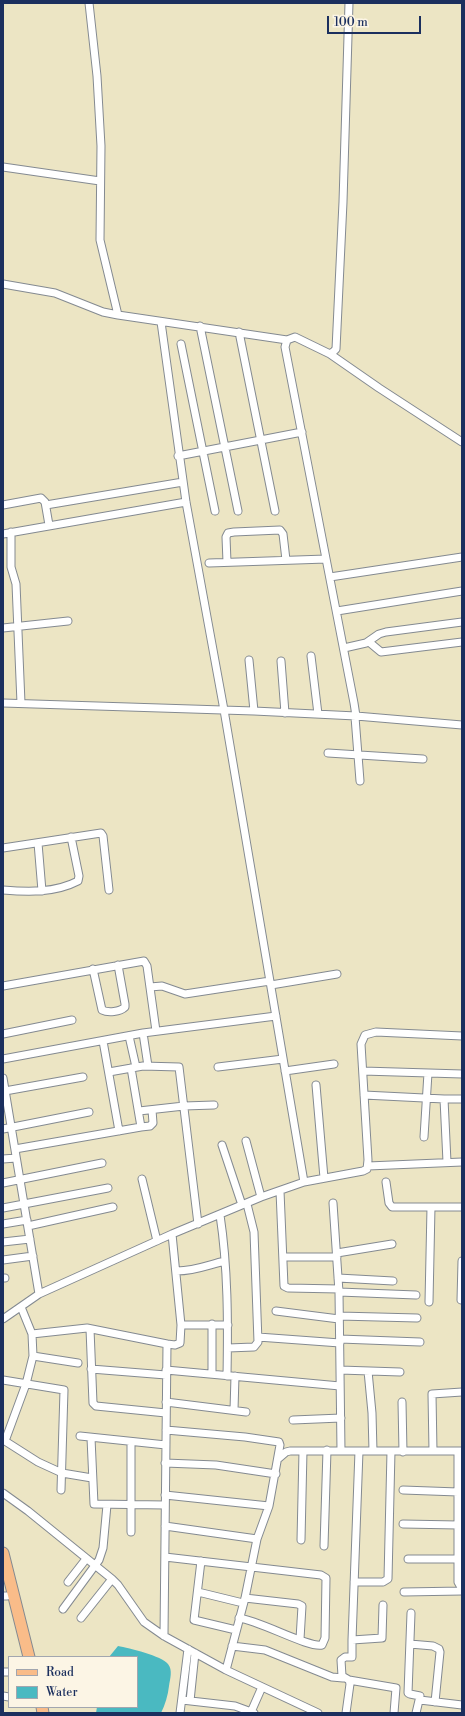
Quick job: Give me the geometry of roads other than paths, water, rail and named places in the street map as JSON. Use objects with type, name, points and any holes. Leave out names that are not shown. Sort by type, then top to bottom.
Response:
[{"type":"main road","points":[[3,1553],[29,1656]]},
{"type":"main road","points":[[3,1580],[5,1596],[23,1656]]},
{"type":"street","points":[[89,3],[97,76],[101,146],[101,247],[118,315]]},
{"type":"street","points":[[330,354],[336,349],[343,202],[349,3]]},
{"type":"street","points":[[3,167],[100,181]]},
{"type":"street","points":[[3,284],[55,293],[103,312],[118,315],[286,340],[295,337],[330,354],[462,442]]},
{"type":"street","points":[[161,322],[178,456],[224,710],[304,1182]]},
{"type":"street","points":[[200,326],[238,511]]},
{"type":"street","points":[[239,332],[260,440],[276,511]]},
{"type":"street","points":[[286,340],[285,347],[344,648],[355,717],[360,781]]},
{"type":"street","points":[[181,344],[215,511]]},
{"type":"street","points":[[178,456],[302,432]]},
{"type":"street","points":[[46,505],[183,482]]},
{"type":"street","points":[[3,505],[41,498],[44,499],[49,525]]},
{"type":"street","points":[[3,534],[186,502]]},
{"type":"street","points":[[227,562],[226,537],[228,534],[234,532],[280,530],[283,534],[286,560]]},
{"type":"street","points":[[11,532],[11,568],[16,584],[21,703]]},
{"type":"street","points":[[330,577],[462,557]]},
{"type":"street","points":[[209,562],[326,559]]},
{"type":"street","points":[[336,611],[462,591]]},
{"type":"street","points":[[3,628],[68,621]]},
{"type":"street","points":[[344,648],[369,642],[379,634],[386,632],[462,622]]},
{"type":"street","points":[[369,642],[381,652],[462,642]]},
{"type":"street","points":[[311,656],[318,714]]},
{"type":"street","points":[[249,660],[254,711]]},
{"type":"street","points":[[281,661],[285,713]]},
{"type":"street","points":[[3,703],[318,714],[462,725]]},
{"type":"street","points":[[328,753],[423,759]]},
{"type":"street","points":[[3,848],[99,832],[102,834],[109,890]]},
{"type":"street","points":[[3,890],[22,892],[42,891],[54,889],[78,881],[79,876],[71,837]]},
{"type":"street","points":[[38,842],[42,891]]},
{"type":"street","points":[[3,986],[144,961],[147,966],[156,1031]]},
{"type":"street","points":[[93,969],[102,1010],[122,1010],[125,1007],[125,1004],[118,965]]},
{"type":"street","points":[[150,987],[162,986],[185,994],[337,974]]},
{"type":"street","points":[[3,1059],[143,1033],[276,1016]]},
{"type":"street","points":[[3,1034],[72,1020]]},
{"type":"street","points":[[368,1166],[361,1044],[365,1035],[376,1032],[462,1036]]},
{"type":"street","points":[[143,1033],[148,1066]]},
{"type":"street","points":[[129,1036],[141,1127]]},
{"type":"street","points":[[103,1041],[119,1131]]},
{"type":"street","points":[[218,1067],[283,1059]]},
{"type":"street","points":[[285,1072],[334,1064]]},
{"type":"street","points":[[109,1072],[148,1066],[157,1068],[179,1067],[198,1224]]},
{"type":"street","points":[[363,1071],[462,1074]]},
{"type":"street","points":[[424,1137],[428,1073]]},
{"type":"street","points":[[3,1078],[5,1100],[15,1149],[39,1294]]},
{"type":"street","points":[[5,1091],[83,1078]]},
{"type":"street","points":[[316,1085],[324,1178]]},
{"type":"street","points":[[364,1095],[444,1100],[462,1099]]},
{"type":"street","points":[[444,1100],[447,1162]]},
{"type":"street","points":[[139,1111],[184,1106],[214,1105]]},
{"type":"street","points":[[15,1149],[150,1126],[153,1123],[152,1110]]},
{"type":"street","points":[[3,1129],[89,1112]]},
{"type":"street","points":[[246,1141],[261,1197]]},
{"type":"street","points":[[222,1145],[254,1232],[258,1337],[257,1344],[254,1347],[228,1348]]},
{"type":"street","points":[[3,1159],[16,1158]]},
{"type":"street","points":[[3,1183],[102,1162]]},
{"type":"street","points":[[3,1319],[39,1294],[172,1234],[261,1197],[304,1182],[363,1171],[368,1166],[462,1162]]},
{"type":"street","points":[[142,1179],[157,1241]]},
{"type":"street","points":[[386,1182],[389,1203],[392,1207],[462,1206]]},
{"type":"street","points":[[3,1208],[108,1188]]},
{"type":"street","points":[[280,1191],[283,1282],[285,1287],[416,1295]]},
{"type":"street","points":[[333,1203],[339,1290],[341,1451]]},
{"type":"street","points":[[3,1224],[27,1223],[113,1207]]},
{"type":"street","points":[[429,1302],[431,1207]]},
{"type":"street","points":[[220,1215],[225,1261],[228,1348],[234,1410]]},
{"type":"street","points":[[32,1334],[90,1329],[166,1344],[175,1345],[180,1343],[181,1325],[177,1271],[172,1234]]},
{"type":"street","points":[[3,1242],[30,1239]]},
{"type":"street","points":[[283,1257],[337,1255],[392,1244]]},
{"type":"street","points":[[3,1260],[32,1256]]},
{"type":"street","points":[[177,1271],[190,1271],[225,1261]]},
{"type":"street","points":[[461,1300],[462,1261]]},
{"type":"street","points":[[338,1278],[393,1281]]},
{"type":"street","points":[[21,1307],[32,1334],[33,1356],[26,1384],[5,1441],[38,1462],[62,1473],[92,1478]]},
{"type":"street","points":[[276,1311],[339,1318],[417,1318]]},
{"type":"street","points":[[212,1324],[212,1374]]},
{"type":"street","points":[[181,1325],[228,1325]]},
{"type":"street","points":[[90,1329],[92,1401],[94,1405],[166,1413]]},
{"type":"street","points":[[258,1337],[340,1341],[420,1342]]},
{"type":"street","points":[[164,1636],[166,1344]]},
{"type":"street","points":[[33,1356],[78,1363]]},
{"type":"street","points":[[91,1369],[212,1374],[340,1386]]},
{"type":"street","points":[[340,1370],[400,1372]]},
{"type":"street","points":[[368,1371],[372,1413],[373,1451]]},
{"type":"street","points":[[3,1380],[63,1390],[65,1392],[61,1490]]},
{"type":"street","points":[[433,1451],[432,1394],[462,1392]]},
{"type":"street","points":[[166,1402],[246,1412]]},
{"type":"street","points":[[402,1402],[403,1452]]},
{"type":"street","points":[[293,1420],[340,1418]]},
{"type":"street","points":[[166,1430],[245,1437],[279,1442],[280,1445],[279,1458],[269,1506],[257,1539],[244,1600],[226,1670]]},
{"type":"street","points":[[80,1436],[166,1445]]},
{"type":"street","points":[[91,1438],[93,1503],[96,1505],[165,1505]]},
{"type":"street","points":[[131,1532],[132,1442]]},
{"type":"street","points":[[324,1546],[327,1450]]},
{"type":"street","points":[[279,1458],[288,1451],[460,1451],[458,1492],[458,1582],[462,1590],[404,1592]]},
{"type":"street","points":[[301,1540],[303,1451]]},
{"type":"street","points":[[346,1713],[350,1690],[341,1660],[345,1657],[352,1657],[359,1451]]},
{"type":"street","points":[[354,1582],[383,1582],[388,1579],[391,1451]]},
{"type":"street","points":[[166,1463],[216,1465],[276,1474]]},
{"type":"street","points":[[403,1490],[458,1492]]},
{"type":"street","points":[[3,1493],[112,1578],[144,1622],[164,1636],[226,1670],[318,1713]]},
{"type":"street","points":[[165,1495],[269,1506]]},
{"type":"street","points":[[63,1609],[95,1566],[102,1554],[107,1505]]},
{"type":"street","points":[[403,1524],[458,1525]]},
{"type":"street","points":[[165,1526],[257,1539]]},
{"type":"street","points":[[165,1557],[322,1575],[326,1578],[324,1642],[319,1646],[312,1645],[258,1622],[239,1618]]},
{"type":"street","points":[[68,1582],[86,1559]]},
{"type":"street","points":[[408,1559],[458,1559]]},
{"type":"street","points":[[201,1561],[194,1620],[236,1630]]},
{"type":"street","points":[[81,1618],[112,1578]]},
{"type":"street","points":[[198,1592],[244,1600],[298,1604],[302,1606],[300,1639]]},
{"type":"street","points":[[352,1640],[382,1638],[383,1605]]},
{"type":"street","points":[[411,1613],[408,1693],[419,1695],[420,1700],[416,1713]]},
{"type":"street","points":[[410,1644],[433,1646],[439,1649],[440,1652],[435,1702]]},
{"type":"street","points":[[232,1646],[265,1650],[332,1677],[396,1688],[394,1713]]},
{"type":"street","points":[[180,1713],[188,1649]]},
{"type":"street","points":[[190,1701],[195,1653]]},
{"type":"street","points":[[182,1700],[253,1713],[262,1687]]},
{"type":"street","points":[[420,1700],[462,1705]]},
{"type":"water","points":[[118,1646],[152,1655],[165,1661],[170,1666],[171,1672],[167,1696],[161,1713],[96,1713],[97,1708],[138,1708],[138,1656],[110,1656]]}]
